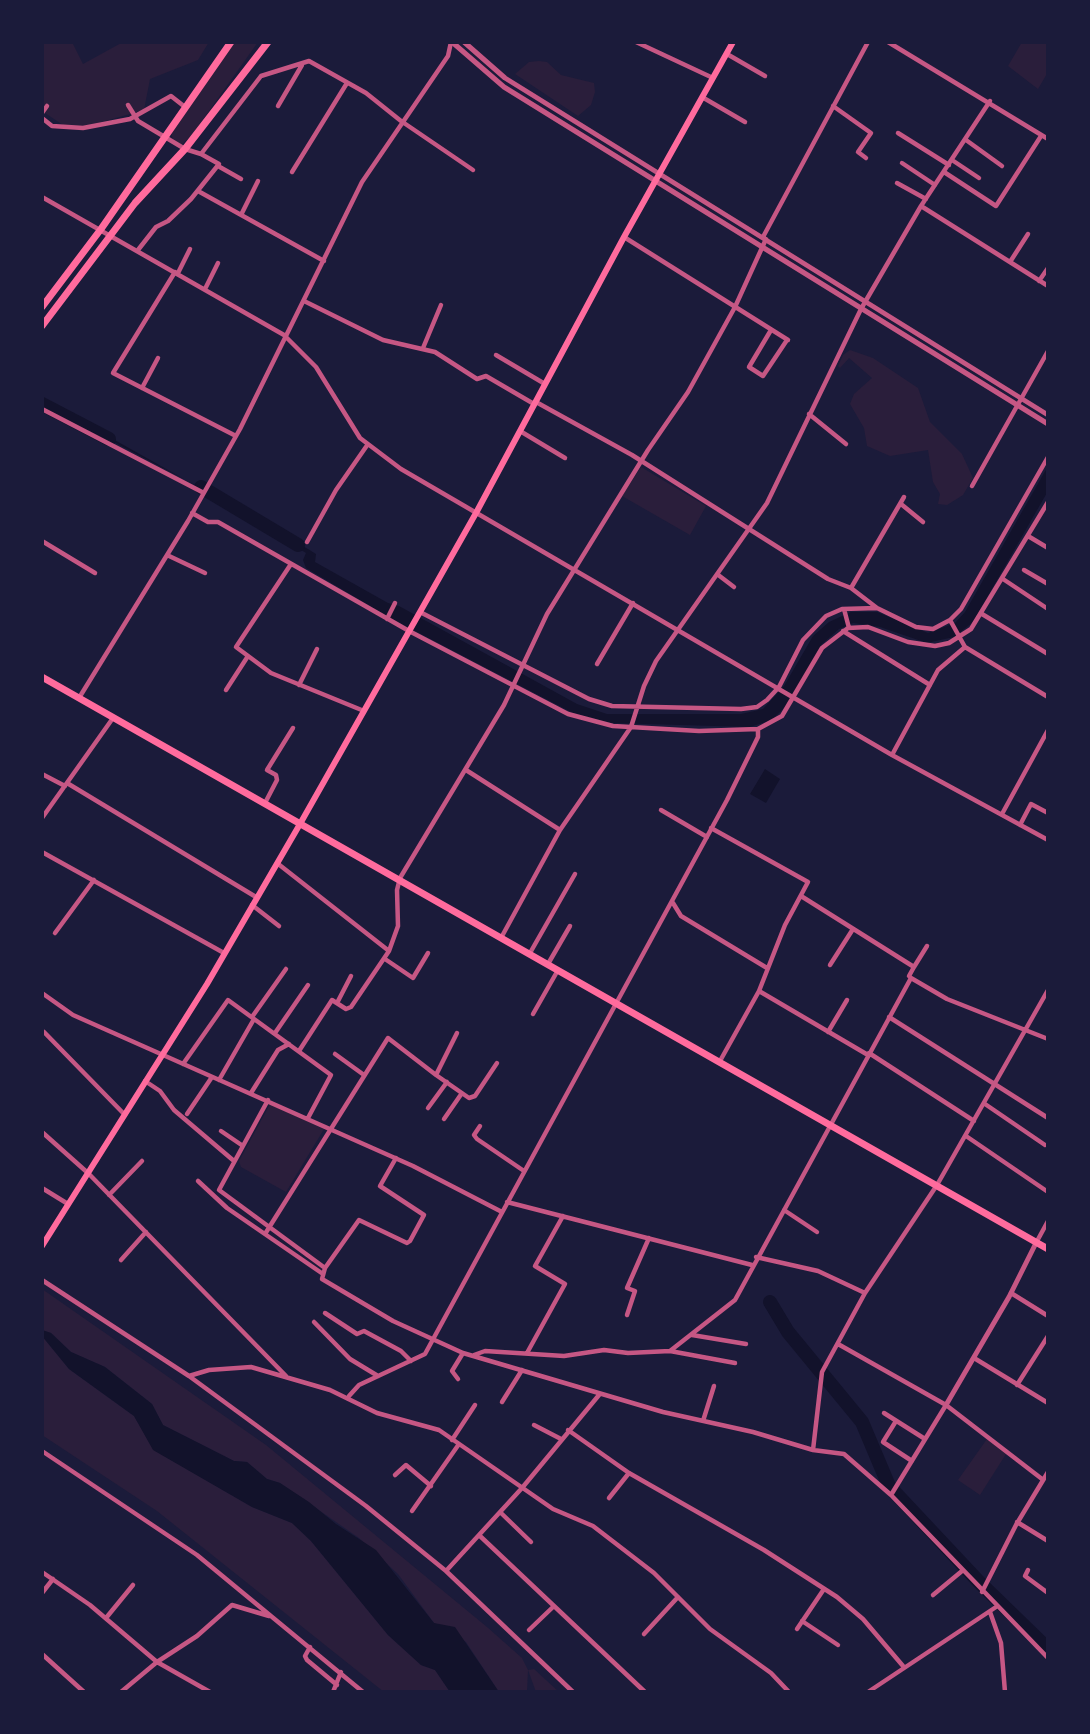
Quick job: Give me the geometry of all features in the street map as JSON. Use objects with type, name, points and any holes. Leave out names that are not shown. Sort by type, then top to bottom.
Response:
[{"type":"highway","points":[[42,307],[101,229],[231,42]]},
{"type":"highway","points":[[42,326],[135,203],[185,149],[268,42]]},
{"type":"highway","points":[[42,677],[400,878],[1048,1249]]},
{"type":"main road","points":[[42,1246],[89,1174],[278,863],[477,513],[624,237],[733,42]]},
{"type":"street","points":[[79,698],[236,436],[362,182],[448,56],[452,42],[504,87],[1048,424]]},
{"type":"street","points":[[464,42],[505,78],[1048,415]]},
{"type":"street","points":[[636,42],[712,78]]},
{"type":"street","points":[[653,48],[658,42]]},
{"type":"street","points":[[299,1051],[332,1000],[346,1009],[351,1007],[389,951],[398,926],[397,890],[400,878],[514,685],[547,614],[640,463],[688,392],[735,307],[764,238],[868,42]]},
{"type":"street","points":[[888,42],[990,101],[1048,139]]},
{"type":"street","points":[[727,54],[765,76]]},
{"type":"street","points":[[201,154],[261,76],[309,61],[366,93],[472,170]]},
{"type":"street","points":[[278,106],[303,63]]},
{"type":"street","points":[[292,172],[347,83]]},
{"type":"street","points":[[42,118],[52,127],[83,128],[134,117],[171,96],[185,107]]},
{"type":"street","points":[[702,97],[745,121]]},
{"type":"street","points":[[501,937],[560,830],[631,726],[636,706],[656,661],[767,503],[861,309],[921,206],[990,101]]},
{"type":"street","points":[[128,104],[134,117],[185,149],[201,154],[241,179]]},
{"type":"street","points":[[42,113],[47,106]]},
{"type":"street","points":[[833,106],[871,132],[858,152],[866,158]]},
{"type":"street","points":[[898,133],[979,178]]},
{"type":"street","points":[[944,172],[996,206],[1042,135]]},
{"type":"street","points":[[966,140],[1002,166]]},
{"type":"street","points":[[902,163],[936,185]]},
{"type":"street","points":[[138,250],[156,226],[168,221],[218,166]]},
{"type":"street","points":[[241,215],[258,181]]},
{"type":"street","points":[[897,183],[926,199]]},
{"type":"street","points":[[198,191],[324,261]]},
{"type":"street","points":[[42,197],[284,335],[317,367],[368,444],[401,469],[796,696],[892,755],[1048,840]]},
{"type":"street","points":[[921,206],[1048,286]]},
{"type":"street","points":[[1010,262],[1028,234]]},
{"type":"street","points":[[624,237],[787,340],[763,376],[749,367],[771,330]]},
{"type":"street","points":[[190,249],[113,373],[236,436]]},
{"type":"street","points":[[205,289],[218,263]]},
{"type":"street","points":[[1039,281],[1048,268]]},
{"type":"street","points":[[304,301],[383,340],[424,348],[477,379],[486,376],[632,455],[640,463],[750,528],[828,579],[851,588],[877,608],[916,627],[933,629],[950,620],[961,609],[1048,457]]},
{"type":"street","points":[[424,348],[441,305]]},
{"type":"street","points":[[972,486],[1048,351]]},
{"type":"street","points":[[496,355],[545,384]]},
{"type":"street","points":[[142,388],[158,358]]},
{"type":"street","points":[[42,409],[204,489]]},
{"type":"street","points":[[809,414],[846,444]]},
{"type":"street","points":[[520,431],[565,458]]},
{"type":"street","points":[[307,542],[336,491],[368,444]]},
{"type":"street","points":[[851,588],[904,497]]},
{"type":"street","points":[[901,504],[923,522]]},
{"type":"street","points":[[192,513],[208,522],[218,522],[409,631],[568,714],[594,723],[631,726],[758,729],[782,716],[822,648],[842,631],[868,627],[921,645],[949,643],[971,629],[1047,505]]},
{"type":"street","points":[[1028,536],[1048,548]]},
{"type":"street","points":[[42,541],[95,573]]},
{"type":"street","points":[[167,555],[205,573]]},
{"type":"street","points":[[291,564],[236,647],[271,673],[365,711]]},
{"type":"street","points":[[1024,570],[1048,584]]},
{"type":"street","points":[[717,574],[734,587]]},
{"type":"street","points":[[1003,579],[1048,609]]},
{"type":"street","points":[[387,618],[395,603]]},
{"type":"street","points":[[597,664],[633,603]]},
{"type":"street","points":[[420,612],[522,667],[589,699],[612,706],[741,709],[757,707],[779,687],[813,627],[826,616],[844,609],[877,608]]},
{"type":"street","points":[[844,609],[849,628]]},
{"type":"street","points":[[982,614],[1048,654]]},
{"type":"street","points":[[950,620],[965,647],[1048,698]]},
{"type":"street","points":[[842,631],[930,685]]},
{"type":"street","points":[[892,755],[938,670],[965,647]]},
{"type":"street","points":[[299,685],[317,649]]},
{"type":"street","points":[[226,690],[248,656]]},
{"type":"street","points":[[42,818],[113,718]]},
{"type":"street","points":[[265,804],[277,780],[276,775],[268,770],[293,728]]},
{"type":"street","points":[[349,1396],[359,1385],[425,1354],[707,837],[758,737],[758,729]]},
{"type":"street","points":[[1002,814],[1048,730]]},
{"type":"street","points":[[466,770],[560,830]]},
{"type":"street","points":[[42,774],[66,785],[256,897]]},
{"type":"street","points":[[1020,825],[1031,804],[1048,813]]},
{"type":"street","points":[[661,810],[707,837]]},
{"type":"street","points":[[711,828],[808,883],[785,925],[759,991],[720,1060]]},
{"type":"street","points":[[42,852],[224,953]]},
{"type":"street","points":[[278,863],[389,951]]},
{"type":"street","points":[[530,953],[575,874]]},
{"type":"street","points":[[55,933],[94,880]]},
{"type":"street","points":[[801,896],[914,967]]},
{"type":"street","points":[[672,902],[681,916],[767,968]]},
{"type":"street","points":[[252,905],[279,926]]},
{"type":"street","points":[[548,964],[570,926]]},
{"type":"street","points":[[830,965],[853,929]]},
{"type":"street","points":[[670,1351],[735,1300],[756,1257],[911,978],[909,976],[928,946]]},
{"type":"street","points":[[384,959],[413,978],[428,953]]},
{"type":"street","points":[[219,1080],[253,1018],[286,969]]},
{"type":"street","points":[[533,1014],[558,969]]},
{"type":"street","points":[[337,1003],[351,976]]},
{"type":"street","points":[[911,978],[947,999],[1048,1039]]},
{"type":"street","points":[[275,1033],[308,985]]},
{"type":"street","points":[[813,1450],[822,1372],[865,1293],[909,1231],[985,1104],[1048,990]]},
{"type":"street","points":[[759,991],[869,1054],[974,1121]]},
{"type":"street","points":[[42,993],[73,1015],[396,1158],[502,1212]]},
{"type":"street","points":[[183,1064],[228,1000],[331,1075],[308,1118]]},
{"type":"street","points":[[828,1032],[847,1000]]},
{"type":"street","points":[[889,1017],[1048,1118]]},
{"type":"street","points":[[44,1032],[125,1115]]},
{"type":"street","points":[[436,1075],[457,1033]]},
{"type":"street","points":[[265,1234],[388,1038],[469,1098],[475,1096],[497,1063]]},
{"type":"street","points":[[251,1093],[278,1049],[289,1044]]},
{"type":"street","points":[[335,1054],[364,1075]]},
{"type":"street","points":[[187,1114],[212,1076]]},
{"type":"street","points":[[145,1081],[160,1091],[174,1110],[234,1161]]},
{"type":"street","points":[[428,1108],[447,1082]]},
{"type":"street","points":[[444,1119],[462,1093]]},
{"type":"street","points":[[268,1100],[219,1190],[324,1271]]},
{"type":"street","points":[[985,1104],[1045,1145]]},
{"type":"street","points":[[480,1126],[474,1135],[477,1139],[524,1171]]},
{"type":"street","points":[[42,1132],[89,1174],[288,1378]]},
{"type":"street","points":[[221,1132],[243,1146]]},
{"type":"street","points":[[966,1136],[1048,1192]]},
{"type":"street","points":[[396,1158],[380,1186],[424,1215],[410,1241],[407,1243],[359,1220],[324,1271],[322,1279],[393,1321],[463,1353],[600,1394],[813,1450],[844,1454],[891,1495],[996,1608],[1048,1658]]},
{"type":"street","points":[[109,1195],[142,1161]]},
{"type":"street","points":[[198,1181],[227,1208],[324,1271]]},
{"type":"street","points":[[42,1188],[69,1205]]},
{"type":"street","points":[[507,1202],[752,1265]]},
{"type":"street","points":[[784,1210],[817,1232]]},
{"type":"street","points":[[527,1353],[565,1284],[535,1266],[563,1216]]},
{"type":"street","points":[[891,1495],[974,1358],[1048,1221]]},
{"type":"street","points":[[121,1260],[146,1232]]},
{"type":"street","points":[[627,1315],[635,1291],[627,1288],[649,1238]]},
{"type":"street","points":[[756,1257],[818,1271],[865,1293]]},
{"type":"street","points":[[42,1280],[189,1376],[366,1506],[446,1571],[573,1692]]},
{"type":"street","points":[[1011,1293],[1048,1317]]},
{"type":"street","points":[[325,1313],[357,1334],[364,1331],[401,1351],[411,1361]]},
{"type":"street","points":[[314,1322],[350,1359],[378,1376]]},
{"type":"street","points":[[692,1335],[746,1344]]},
{"type":"street","points":[[1017,1385],[1048,1336]]},
{"type":"street","points":[[838,1345],[946,1405],[1046,1476],[1017,1522],[982,1592]]},
{"type":"street","points":[[474,1356],[485,1351],[564,1356],[604,1350],[628,1353],[670,1351],[734,1363]]},
{"type":"street","points":[[458,1379],[452,1371],[463,1353]]},
{"type":"street","points":[[974,1358],[1048,1403]]},
{"type":"street","points":[[189,1376],[209,1370],[251,1367],[349,1396],[355,1403],[377,1413],[439,1430],[552,1509],[593,1526],[654,1573],[710,1629],[771,1674],[789,1692]]},
{"type":"street","points":[[502,1402],[523,1370]]},
{"type":"street","points":[[703,1421],[714,1386]]},
{"type":"street","points":[[446,1571],[522,1488],[600,1394]]},
{"type":"street","points":[[452,1440],[475,1405]]},
{"type":"street","points":[[884,1413],[925,1440]]},
{"type":"street","points":[[896,1421],[883,1442],[912,1461]]},
{"type":"street","points":[[534,1425],[561,1439]]},
{"type":"street","points":[[568,1430],[629,1473],[764,1550],[824,1589],[863,1619],[903,1666]]},
{"type":"street","points":[[412,1511],[459,1444]]},
{"type":"street","points":[[42,1451],[197,1555],[363,1692]]},
{"type":"street","points":[[395,1475],[406,1465],[431,1486]]},
{"type":"street","points":[[609,1497],[629,1473]]},
{"type":"street","points":[[500,1512],[531,1542]]},
{"type":"street","points":[[1017,1522],[1048,1541]]},
{"type":"street","points":[[480,1536],[645,1692]]},
{"type":"street","points":[[1028,1570],[1025,1576],[1048,1593]]},
{"type":"street","points":[[933,1595],[962,1571]]},
{"type":"street","points":[[42,1572],[106,1618],[157,1662],[207,1691]]},
{"type":"street","points":[[42,1593],[52,1579]]},
{"type":"street","points":[[106,1618],[133,1585]]},
{"type":"street","points":[[797,1629],[824,1589]]},
{"type":"street","points":[[644,1633],[678,1597]]},
{"type":"street","points":[[121,1692],[157,1662],[197,1636],[232,1605],[273,1618]]},
{"type":"street","points":[[530,1630],[554,1606]]},
{"type":"street","points":[[868,1692],[903,1666],[996,1608]]},
{"type":"street","points":[[990,1612],[1001,1643],[1005,1692]]},
{"type":"street","points":[[802,1621],[838,1646]]},
{"type":"street","points":[[310,1647],[305,1656],[307,1660],[341,1692]]},
{"type":"street","points":[[42,1654],[83,1692]]},
{"type":"street","points":[[335,1688],[341,1672]]},
{"type":"shaded area","points":[[42,42],[72,42],[83,64],[123,42],[209,42],[198,60],[150,79],[144,110],[84,127],[66,127],[42,111]]},
{"type":"shaded area","points":[[234,42],[258,42],[192,135],[180,146],[173,142],[171,130]]},
{"type":"shaded area","points":[[1022,42],[1048,42],[1048,72],[1038,89],[1008,66]]},
{"type":"shaded area","points":[[529,62],[547,62],[561,75],[594,83],[595,92],[591,105],[578,116],[515,74]]},
{"type":"shaded area","points":[[850,350],[873,358],[918,388],[930,422],[962,454],[973,478],[963,495],[947,505],[938,504],[940,494],[933,482],[928,450],[890,456],[867,446],[864,428],[850,404],[854,394],[872,378],[849,358],[840,368],[838,366],[843,355]]},
{"type":"shaded area","points":[[42,399],[185,480],[42,404]]},
{"type":"shaded area","points":[[1048,466],[1048,491],[973,622],[954,637],[927,643],[880,627],[853,623],[839,629],[822,644],[790,702],[772,720],[750,727],[611,723],[573,713],[392,619],[306,568],[303,560],[306,553],[205,491],[316,554],[315,562],[577,704],[607,714],[741,714],[763,709],[784,686],[813,636],[829,622],[851,612],[877,612],[928,633],[955,623],[965,612]]},
{"type":"shaded area","points":[[641,467],[706,506],[690,535],[622,496]]},
{"type":"shaded area","points":[[765,769],[780,779],[766,803],[750,794]]},
{"type":"shaded area","points":[[270,1104],[324,1129],[286,1192],[241,1167],[239,1161]]},
{"type":"shaded area","points":[[42,1289],[266,1445],[487,1627],[522,1658],[528,1670],[527,1692],[499,1692],[466,1642],[434,1623],[398,1574],[359,1538],[280,1483],[267,1479],[247,1462],[234,1461],[163,1425],[152,1404],[105,1367],[71,1352],[51,1333],[42,1330]]},
{"type":"shaded area","points":[[42,1330],[51,1333],[71,1352],[105,1367],[152,1404],[163,1425],[234,1461],[247,1462],[267,1479],[280,1483],[376,1550],[434,1623],[455,1627],[499,1692],[450,1692],[435,1670],[421,1665],[388,1635],[311,1541],[292,1523],[252,1507],[153,1450],[134,1416],[69,1369],[42,1336]]},
{"type":"shaded area","points":[[42,1336],[69,1369],[134,1416],[154,1450],[252,1507],[292,1523],[311,1541],[388,1635],[421,1665],[435,1670],[450,1692],[384,1692],[157,1511],[42,1435]]},
{"type":"shaded area","points":[[987,1439],[1006,1454],[980,1495],[958,1480]]},
{"type":"shaded area","points":[[534,1669],[559,1692],[536,1692],[528,1670]]},
{"type":"waterway","points":[[42,404],[109,439]]},
{"type":"waterway","points":[[201,487],[298,545]]},
{"type":"waterway","points":[[770,1302],[788,1332],[862,1422],[889,1486],[979,1582],[1048,1649]]}]
